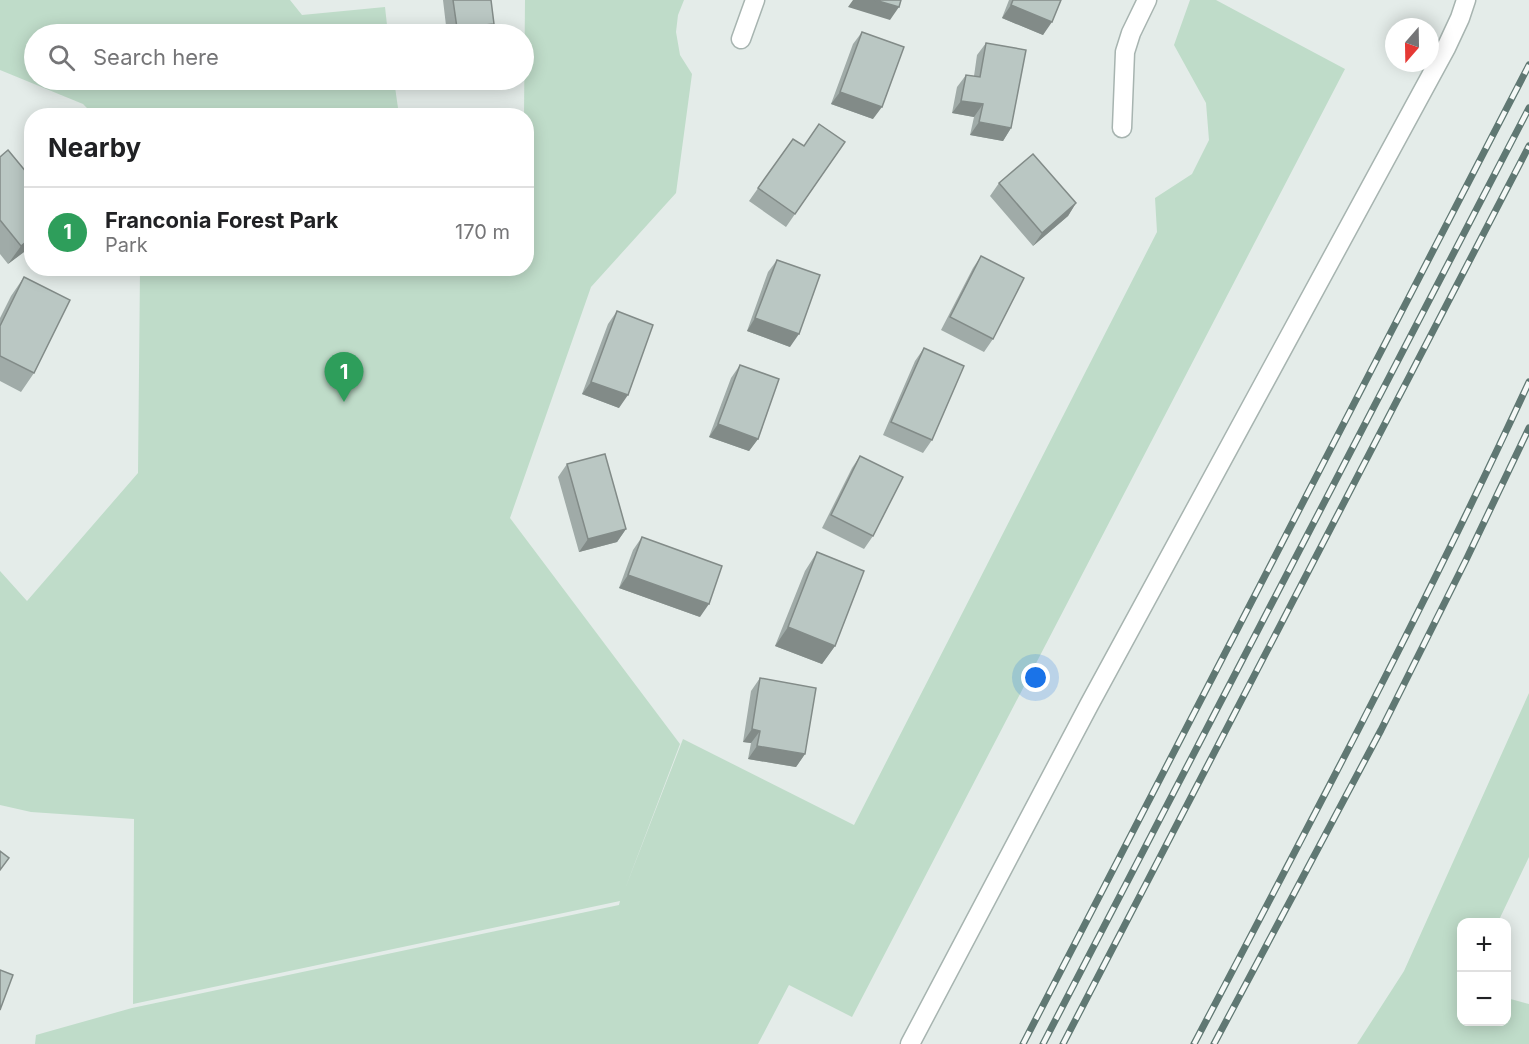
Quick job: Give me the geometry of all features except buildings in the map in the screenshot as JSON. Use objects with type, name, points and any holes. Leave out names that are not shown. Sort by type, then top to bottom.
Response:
[{"type":"street","points":[[741,39],[755,0]]},
{"type":"street","points":[[1122,128],[1125,52],[1131,33],[1147,0]]},
{"type":"street","points":[[910,1044],[1089,705],[1446,48],[1466,0]]},
{"type":"green space","points":[[0,0],[290,0],[302,15],[385,7],[387,24],[24,24],[24,80],[0,70]]},
{"type":"green space","points":[[525,0],[684,0],[678,15],[676,32],[680,55],[692,74],[676,193],[591,287],[510,518],[680,744],[625,889],[683,739],[854,825],[1157,232],[1155,198],[1192,174],[1209,140],[1206,103],[1174,45],[1190,0],[1216,0],[1345,69],[852,1017],[789,985],[758,1044],[35,1044],[36,1035],[132,1008],[619,905],[620,901],[133,1004],[134,819],[31,812],[0,805],[0,571],[27,601],[138,473],[140,276],[534,276],[534,108],[524,108],[524,90],[534,90],[534,24],[525,24]]},
{"type":"green space","points":[[49,90],[395,90],[398,108],[87,108],[83,104]]},
{"type":"green space","points":[[1529,693],[1529,857],[1500,918],[1457,918],[1457,1026],[1511,1026],[1511,999],[1529,1004],[1529,1044],[1357,1044],[1404,971]]},
{"type":"railway","points":[[1023,1044],[1529,65]]},
{"type":"railway","points":[[1043,1044],[1529,108]]},
{"type":"railway","points":[[1063,1044],[1529,146]]},
{"type":"railway","points":[[1194,1044],[1408,633],[1529,382]]},
{"type":"railway","points":[[1214,1044],[1381,730],[1529,428]]},
{"type":"place","name":"Franconia Forest Park","points":[[344,402]]}]
